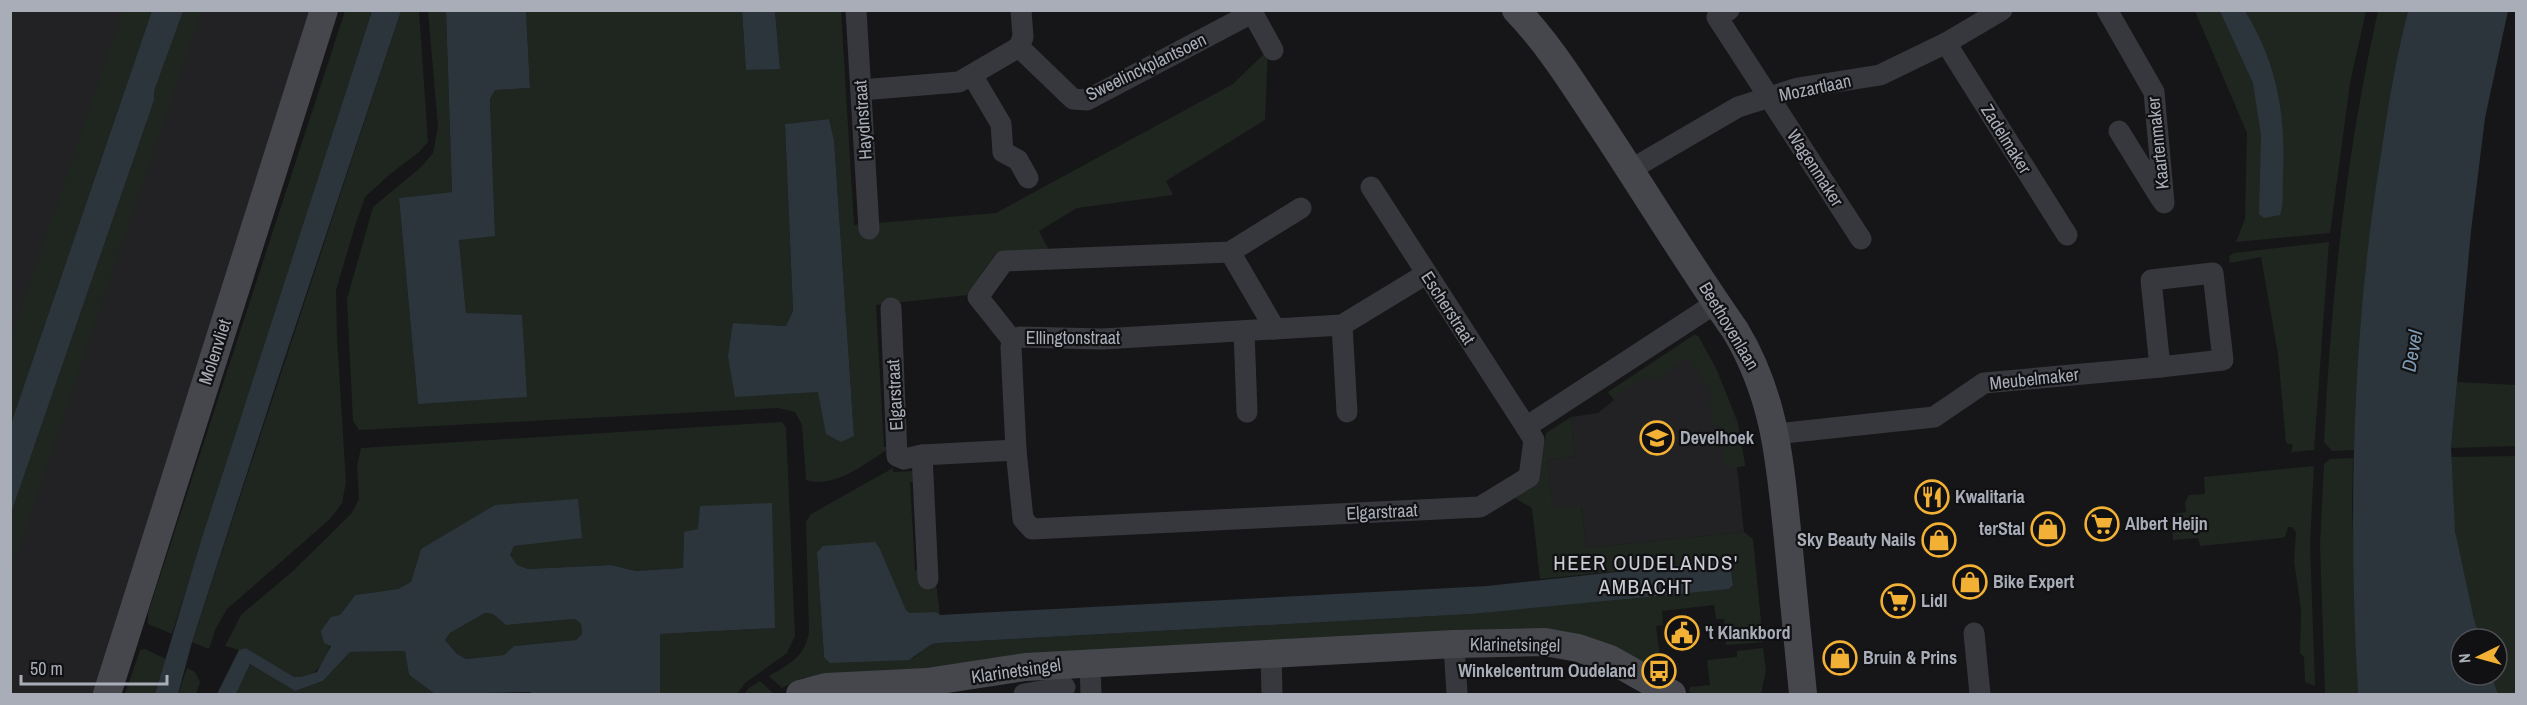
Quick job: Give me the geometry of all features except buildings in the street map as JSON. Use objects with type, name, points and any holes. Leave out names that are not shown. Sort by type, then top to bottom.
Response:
[{"type":"street","name":"Molenvliet","points":[[107,694],[324,10]]},
{"type":"street","name":"Haydnstraat","points":[[856,10],[869,229]]},
{"type":"street","points":[[861,90],[959,82],[1019,47],[1023,37],[1021,10]]},
{"type":"street","name":"Beethovenlaan","points":[[1516,10],[1572,82],[1750,355],[1776,434],[1803,694]]},
{"type":"street","name":"Mozartlaan","points":[[1630,170],[1738,107],[1798,88],[1880,75],[1946,43],[2002,10]]},
{"type":"street","name":"Kaartenmaker","points":[[2107,10],[2154,92],[2164,203],[2119,131]]},
{"type":"street","points":[[1251,12],[1273,50]]},
{"type":"street","name":"Sweelinckplantsoen","points":[[1019,47],[1073,99],[1087,100],[1251,12]]},
{"type":"street","name":"Wagenmaker","points":[[1723,14],[1769,97],[1861,239]]},
{"type":"street","name":"Zadelmaker","points":[[1946,43],[2067,235]]},
{"type":"street","points":[[972,75],[1001,124],[1003,152],[1018,160],[1028,178]]},
{"type":"street","name":"Escherstraat","points":[[1371,187],[1526,428]]},
{"type":"street","name":"Ellingtonstraat","points":[[1301,208],[1230,252],[1004,261],[978,297],[1013,341],[1020,337],[1102,339],[1342,325],[1426,274]]},
{"type":"street","points":[[1230,252],[1275,329]]},
{"type":"street","name":"Meubelmaker","points":[[1776,434],[1935,417],[1984,383],[2160,367],[2223,360],[2213,273],[2151,280],[2160,367]]},
{"type":"street","points":[[1526,428],[1716,303]]},
{"type":"street","name":"Elgarstraat","points":[[891,308],[897,456],[904,459],[922,455],[1016,450]]},
{"type":"street","points":[[1342,325],[1347,412]]},
{"type":"street","points":[[1244,331],[1247,412]]},
{"type":"street","name":"Elgarstraat","points":[[1013,341],[1011,346],[1016,450],[1023,519],[1032,528],[1480,507],[1529,477],[1534,440],[1526,428]]},
{"type":"street","points":[[922,455],[928,579]]},
{"type":"street","points":[[1974,633],[1980,694]]},
{"type":"street","name":"Klarinetsingel","points":[[800,694],[826,687],[927,682],[1025,667],[1454,644],[1545,642],[1578,648],[1610,659],[1667,693]]},
{"type":"street","name":"Klarinetsingel","points":[[1454,644],[1457,694]]},
{"type":"street","points":[[1271,654],[1272,694]]},
{"type":"street","points":[[1090,663],[1091,694]]},
{"type":"street","name":"Klarinetsingel","points":[[1024,694],[1065,687]]},
{"type":"shaded area","points":[[10,11],[318,11],[103,694],[11,694]]},
{"type":"shaded area","points":[[123,11],[152,11],[11,424],[11,338]]},
{"type":"shaded area","points":[[183,11],[201,11],[11,571],[11,513]]},
{"type":"shaded area","points":[[345,11],[372,11],[172,634],[148,624],[148,613]]},
{"type":"shaded area","points":[[401,11],[419,11],[428,142],[365,197],[336,290],[346,482],[342,503],[330,519],[227,609],[215,630],[209,649],[192,642]]},
{"type":"shaded area","points":[[428,11],[446,11],[452,192],[399,198],[418,404],[466,313],[459,239],[495,235],[490,99],[495,90],[530,88],[526,11],[742,11],[746,70],[780,68],[775,11],[841,11],[854,225],[996,213],[1233,84],[1268,50],[1265,120],[1166,181],[1173,195],[1077,208],[1039,231],[1050,252],[996,253],[967,295],[876,305],[884,447],[891,447],[851,472],[828,481],[806,480],[802,425],[795,412],[778,408],[359,430],[353,421],[347,299],[373,207],[420,168],[433,153],[438,127]],"holes":[[[829,119],[834,140],[854,436],[818,392],[733,323],[786,326],[793,311],[785,124]]]},
{"type":"shaded area","points":[[2195,11],[2366,11],[2350,83],[2330,233],[2236,242],[2245,219],[2247,133]]},
{"type":"shaded area","points":[[2378,11],[2408,11],[2391,92],[2372,218],[2361,333],[2354,450],[2332,451],[2324,442],[2336,279],[2357,118]]},
{"type":"shaded area","points":[[2329,242],[2314,450],[2291,452],[2293,445],[2286,443],[2278,354],[2261,257],[2230,263],[2229,256],[2234,253]]},
{"type":"shaded area","name":"Develhoek","points":[[1694,335],[1698,336],[1716,368],[1738,423],[1745,466],[1737,467],[1744,532],[1586,548],[1581,505],[1553,509],[1547,460],[1575,456],[1571,417],[1598,413],[1614,400],[1608,392]]},
{"type":"shaded area","points":[[1694,335],[1698,336],[1722,383],[1734,415],[1745,466],[1725,468],[1721,425],[1712,426],[1709,396],[1713,393],[1688,357],[1654,381],[1649,374],[1613,398],[1608,392]]},
{"type":"shaded area","points":[[2457,382],[2516,385],[2516,446],[2451,448]]},
{"type":"shaded area","points":[[1571,417],[1575,456],[1547,460],[1553,508],[1581,505],[1586,548],[1744,532],[1753,539],[1763,642],[1726,645],[1724,619],[1716,619],[1714,605],[1662,611],[1663,625],[1656,626],[1661,663],[1656,673],[1616,651],[964,669],[803,678],[782,688],[769,676],[795,659],[807,641],[809,632],[806,522],[811,514],[893,468],[893,472],[916,471],[917,482],[910,482],[915,570],[921,570],[936,583],[940,615],[910,613],[906,610],[880,549],[819,549],[817,552],[824,657],[913,658],[932,644],[939,643],[1471,614],[1731,587],[1733,582],[1730,563],[1727,560],[1540,579],[1532,508],[1513,497],[1538,481],[1546,433]]},
{"type":"shaded area","points":[[782,422],[786,428],[795,636],[787,653],[745,683],[737,694],[660,694],[660,634],[775,628],[698,530],[684,533],[683,568],[636,571],[611,565],[528,569],[516,565],[510,555],[514,546],[528,544],[421,549],[411,582],[398,589],[355,595],[341,614],[322,664],[315,672],[306,676],[294,677],[246,648],[239,650],[225,646],[241,615],[293,571],[351,514],[359,499],[357,466],[361,448]]},
{"type":"shaded area","points":[[2516,456],[2516,694],[2498,694],[2495,687],[2509,687],[2509,627],[2477,627],[2458,549],[2452,503],[2451,457]]},
{"type":"shaded area","points":[[2353,458],[2352,504],[2358,694],[2325,694],[2320,545],[2324,464],[2330,459]]},
{"type":"shaded area","points":[[2314,466],[2310,543],[2315,686],[2305,682],[2304,657],[2300,653],[2301,609],[2294,561],[2296,532],[2292,527],[2288,527],[2285,537],[2281,538],[2200,546],[2198,538],[2173,540],[2171,515],[2186,512],[2185,502],[2189,495],[2205,494],[2204,477]]},
{"type":"shaded area","points":[[485,613],[493,614],[506,625],[575,619],[581,624],[582,634],[576,640],[514,646],[504,655],[466,659],[457,654],[445,640],[450,633]]},
{"type":"shaded area","points":[[1763,648],[1766,670],[1761,694],[1696,694],[1689,692],[1690,687],[1710,685],[1707,660],[1737,657],[1737,651]]},
{"type":"shaded area","points":[[145,649],[166,659],[155,694],[125,694],[140,650]]},
{"type":"shaded area","points":[[405,651],[409,675],[435,694],[236,694],[250,664],[295,691],[323,681],[350,652]]},
{"type":"shaded area","points":[[187,668],[195,672],[200,682],[196,694],[178,694]]},
{"type":"shaded area","points":[[760,681],[774,694],[744,694],[749,688]]},
{"type":"water","points":[[152,11],[183,11],[11,513],[11,424]]},
{"type":"water","points":[[372,11],[401,11],[278,378],[192,642],[178,694],[155,694],[201,541]]},
{"type":"water","points":[[446,11],[526,11],[530,88],[495,90],[490,99],[495,236],[459,240],[466,313],[522,315],[527,397],[418,404],[399,198],[452,192]]},
{"type":"water","points":[[742,11],[775,11],[780,69],[746,70]]},
{"type":"water","points":[[2220,11],[2245,11],[2265,51],[2272,71],[2278,92],[2283,134],[2283,198],[2280,215],[2264,218],[2259,214],[2261,135],[2253,83]]},
{"type":"water","name":"Devel","points":[[2408,11],[2508,11],[2485,118],[2471,231],[2451,448],[2455,531],[2476,627],[2449,627],[2449,687],[2495,687],[2498,694],[2358,694],[2353,491],[2358,356],[2371,221],[2389,100]]},
{"type":"water","points":[[829,119],[834,140],[854,436],[841,442],[826,434],[818,392],[735,397],[728,356],[733,323],[786,326],[793,311],[785,124]]},
{"type":"water","points":[[578,499],[582,538],[514,546],[510,555],[517,565],[528,569],[611,565],[636,571],[683,568],[684,532],[698,529],[700,506],[772,503],[775,628],[660,634],[660,694],[534,694],[529,692],[435,694],[409,675],[405,651],[350,652],[323,681],[295,691],[250,664],[236,694],[217,694],[239,650],[246,648],[294,677],[317,672],[331,646],[324,643],[321,631],[331,617],[340,615],[355,595],[398,589],[411,582],[421,549],[495,505]],"holes":[[[485,613],[493,614],[506,625],[575,619],[581,624],[582,634],[576,640],[514,646],[504,655],[466,659],[457,654],[445,640],[450,633]]]},
{"type":"water","points":[[875,542],[906,610],[910,613],[936,612],[940,615],[1487,586],[1727,560],[1730,563],[1733,585],[1729,589],[1471,614],[939,643],[932,644],[909,660],[830,663],[824,657],[817,552],[823,546]]},
{"type":"place","name":"Develhoek","points":[[1657,438]]},
{"type":"place","name":"Kwalitaria","points":[[1932,497]]},
{"type":"place","name":"Albert Heijn","points":[[2102,524]]},
{"type":"place","name":"terStal","points":[[2048,529]]},
{"type":"place","name":"Sky Beauty Nails","points":[[1939,540]]},
{"type":"place","name":"Bike Expert","points":[[1970,582]]},
{"type":"place","name":"Lidl","points":[[1898,601]]},
{"type":"place","name":"'t Klankbord","points":[[1682,633]]},
{"type":"place","name":"Bruin & Prins","points":[[1840,658]]},
{"type":"place","name":"Winkelcentrum Oudeland","points":[[1659,671]]},
{"type":"district","name":"HEER OUDELANDS' AMBACHT","points":[[1646,575]]}]
